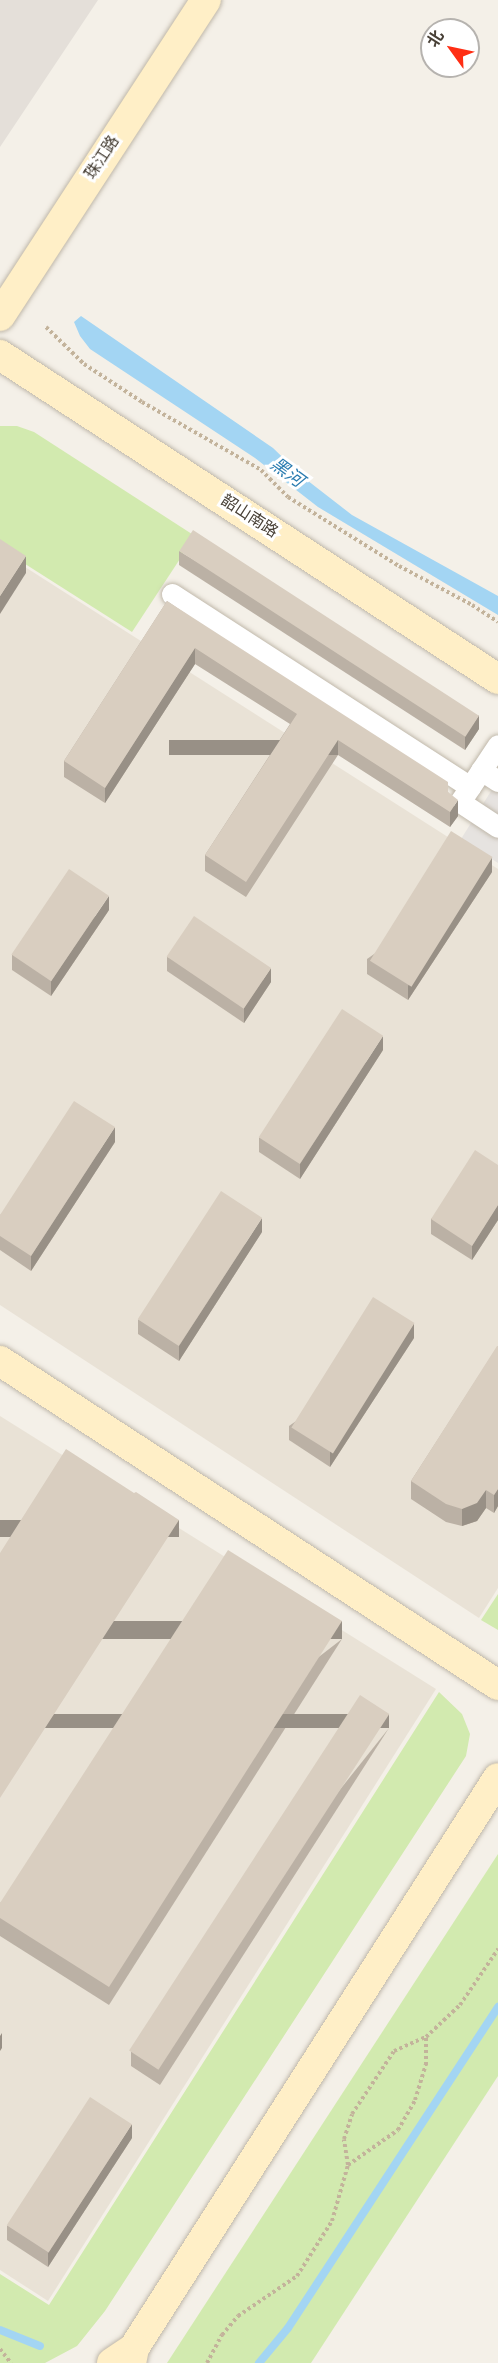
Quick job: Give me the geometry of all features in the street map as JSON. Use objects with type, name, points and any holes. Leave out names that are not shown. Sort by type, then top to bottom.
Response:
[{"type":"street","name":"珠江路","points":[[0,316],[206,0]]},
{"type":"street","name":"韶山南路","points":[[0,355],[498,679]]},
{"type":"street","points":[[172,594],[483,779]]},
{"type":"street","points":[[498,745],[483,779],[460,802],[498,827]]},
{"type":"street","points":[[0,1361],[498,1685]]},
{"type":"street","points":[[125,2358],[498,1778]]},
{"type":"path","points":[[46,327],[84,364],[142,402],[261,470],[288,497],[399,567],[472,605],[498,622]]},
{"type":"path","points":[[207,2363],[222,2335],[238,2316],[297,2276],[332,2221],[348,2165],[344,2139],[352,2114],[394,2051],[426,2037],[460,2005],[498,1949]]},
{"type":"path","points":[[348,2165],[398,2130],[415,2100],[426,2066],[426,2037]]},
{"type":"path","points":[[0,2349],[11,2363]]},
{"type":"shaded area","points":[[0,0],[98,0],[0,147]]},
{"type":"shaded area","points":[[0,551],[498,869],[498,1588],[479,1618],[0,1305]]},
{"type":"shaded area","points":[[498,780],[498,863],[461,839]]},
{"type":"shaded area","points":[[0,1416],[436,1689],[48,2301],[0,2270]]},
{"type":"green space","points":[[0,426],[17,426],[34,432],[195,536],[132,632],[0,548]]},
{"type":"green space","points":[[498,1594],[498,1630],[481,1620]]},
{"type":"green space","points":[[439,1692],[462,1714],[470,1734],[466,1756],[105,2311],[77,2346],[45,2363],[0,2363],[0,2274],[49,2305]]},
{"type":"green space","points":[[498,1854],[498,2076],[311,2363],[167,2363]]},
{"type":"water","name":"黑河","points":[[81,316],[273,448],[303,477],[352,515],[498,596],[498,615],[318,507],[255,458],[90,349],[80,336],[74,322]]},
{"type":"building","points":[[193,530],[479,716],[465,737],[179,551]]},
{"type":"building","points":[[0,539],[26,556],[0,596]]},
{"type":"building","points":[[167,601],[448,782],[448,792],[458,800],[450,812],[338,740],[246,882],[205,855],[297,714],[195,648],[105,788],[64,761]]},
{"type":"building","points":[[451,831],[493,857],[411,987],[370,961]]},
{"type":"building","points":[[69,869],[109,896],[51,981],[11,954]]},
{"type":"building","points":[[194,916],[271,968],[244,1009],[167,957]]},
{"type":"building","points":[[342,1009],[383,1036],[300,1164],[259,1137]]},
{"type":"building","points":[[74,1101],[115,1127],[31,1256],[0,1236],[0,1215]]},
{"type":"building","points":[[475,1150],[498,1165],[498,1205],[472,1246],[431,1219]]},
{"type":"building","points":[[221,1191],[262,1218],[179,1346],[138,1319]]},
{"type":"building","points":[[373,1297],[415,1323],[333,1454],[291,1428]]},
{"type":"building","points":[[497,1346],[498,1489],[494,1495],[486,1490],[477,1503],[462,1509],[446,1504],[411,1481]]},
{"type":"building","points":[[66,1449],[179,1520],[0,1798],[0,1553]]},
{"type":"building","points":[[228,1550],[342,1621],[109,1987],[0,1918],[0,1903]]},
{"type":"building","points":[[360,1695],[389,1714],[158,2070],[129,2051]]},
{"type":"building","points":[[90,2097],[132,2124],[49,2253],[7,2225]]},
{"type":"waterway","points":[[259,2363],[288,2328],[498,2007]]},
{"type":"waterway","points":[[0,2330],[40,2346]]}]
